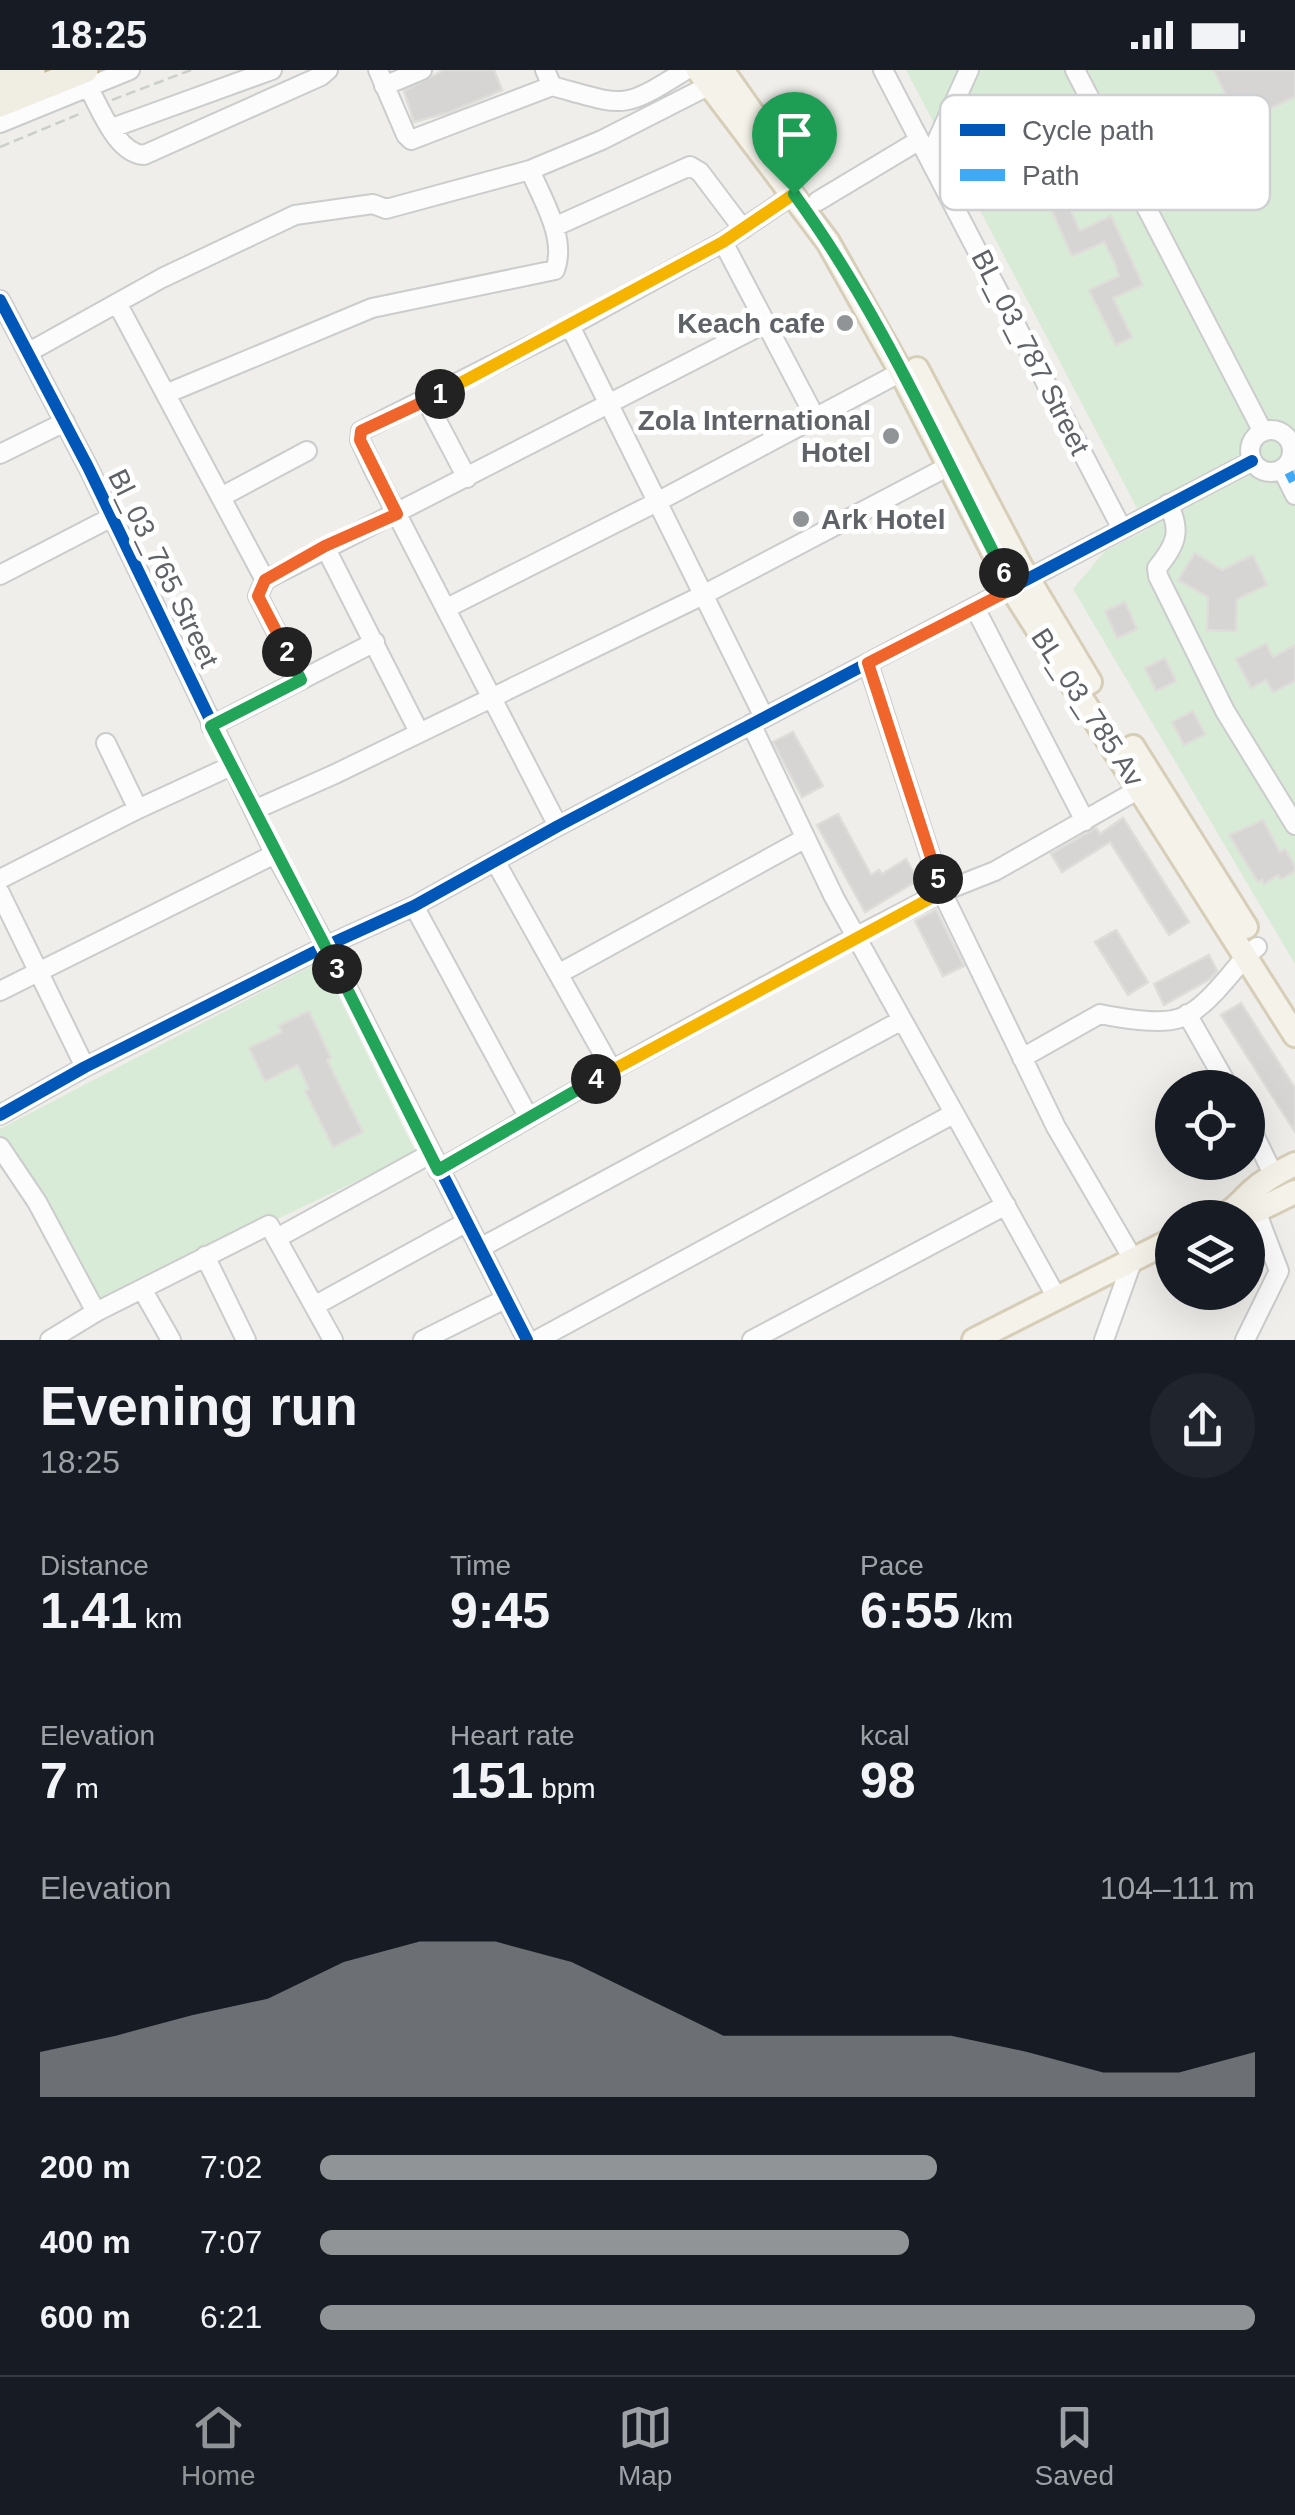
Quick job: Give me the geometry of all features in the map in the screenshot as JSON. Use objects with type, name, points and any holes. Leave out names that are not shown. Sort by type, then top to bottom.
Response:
[{"type":"highway","points":[[0,83],[32,70]]},
{"type":"highway","points":[[0,104],[87,79]]},
{"type":"main road","name":"BL_03_785 Av","points":[[710,75],[828,242],[949,466],[1140,788],[1251,951],[1295,1007]]},
{"type":"main road","name":"BL_03_785 Av","points":[[710,75],[818,201],[911,358],[1020,584],[1088,679],[1213,872],[1295,1035]]},
{"type":"main road","points":[[1245,1200],[1273,1174],[1295,1164]]},
{"type":"main road","points":[[1265,1203],[1295,1192]]},
{"type":"main road","points":[[974,1340],[1155,1248]]},
{"type":"street","points":[[0,123],[87,79],[130,70]]},
{"type":"street","points":[[112,128],[272,70]]},
{"type":"street","points":[[87,79],[124,147],[144,155],[328,70]]},
{"type":"street","points":[[422,70],[381,78],[411,140],[548,78],[615,104],[639,99],[686,70]]},
{"type":"street","name":"BL_03_787 Street","points":[[884,70],[918,141],[940,175]]},
{"type":"street","points":[[957,95],[968,70]]},
{"type":"street","points":[[1074,70],[1087,95]]},
{"type":"street","points":[[29,352],[162,278],[306,211],[373,204],[386,209],[530,170],[602,140],[710,75]]},
{"type":"street","points":[[930,156],[940,133]]},
{"type":"street","points":[[818,201],[918,141]]},
{"type":"street","points":[[554,228],[690,166],[700,172],[742,229]]},
{"type":"street","points":[[168,393],[372,308],[555,270],[560,256],[554,228],[530,170]]},
{"type":"street","points":[[558,826],[360,440],[361,431],[570,326],[723,242],[794,194]]},
{"type":"street","name":"BL_03_787 Street","points":[[958,210],[1122,528]]},
{"type":"street","points":[[1147,210],[1263,432]]},
{"type":"street","points":[[723,242],[815,417]]},
{"type":"street","name":"Bl_03_765 Street","points":[[0,300],[7,331],[29,352],[275,854],[527,1340]]},
{"type":"street","points":[[117,303],[265,580]]},
{"type":"street","points":[[301,680],[258,596],[265,580],[764,324]]},
{"type":"street","points":[[570,326],[702,596],[758,720],[804,839],[1057,1298]]},
{"type":"street","points":[[446,608],[655,503],[901,372]]},
{"type":"street","points":[[426,400],[467,478]]},
{"type":"street","points":[[0,454],[64,422]]},
{"type":"street","points":[[1275,430],[1292,440],[1292,457],[1282,470],[1262,470],[1252,461],[1250,448],[1263,432],[1275,430]]},
{"type":"street","points":[[221,497],[307,451]]},
{"type":"street","points":[[0,1115],[326,946],[414,906],[558,826],[1252,461]]},
{"type":"street","points":[[254,810],[702,596],[949,466]]},
{"type":"street","points":[[1282,470],[1295,495]]},
{"type":"street","points":[[1168,504],[1177,520],[1176,537],[1157,568],[1158,576],[1225,710],[1295,825]]},
{"type":"street","points":[[0,575],[112,518]]},
{"type":"street","points":[[325,546],[419,732]]},
{"type":"street","points":[[975,608],[1085,821]]},
{"type":"street","points":[[211,726],[375,642]]},
{"type":"street","points":[[868,663],[942,892],[1056,1127],[1133,1259],[1104,1340]]},
{"type":"street","points":[[106,743],[138,808]]},
{"type":"street","points":[[0,879],[138,808],[231,766]]},
{"type":"street","points":[[277,1238],[529,1118],[856,936],[942,892],[995,871],[1140,788]]},
{"type":"street","points":[[560,973],[804,839]]},
{"type":"street","points":[[0,991],[275,854]]},
{"type":"street","points":[[495,862],[612,1070]]},
{"type":"street","points":[[0,892],[86,1068]]},
{"type":"street","points":[[414,906],[529,1118]]},
{"type":"street","points":[[1022,1058],[1100,1014],[1127,1020],[1179,1020],[1222,984],[1251,951]]},
{"type":"street","points":[[1187,1014],[1220,1070]]},
{"type":"street","points":[[480,1248],[902,1020]]},
{"type":"street","points":[[537,1340],[953,1114]]},
{"type":"street","points":[[0,1147],[37,1202],[96,1312]]},
{"type":"street","points":[[1265,1157],[1273,1174]]},
{"type":"street","points":[[752,1340],[1006,1205]]},
{"type":"street","points":[[314,1306],[466,1222]]},
{"type":"street","points":[[50,1340],[96,1312],[265,1226],[272,1226],[333,1340]]},
{"type":"street","points":[[1265,1252],[1279,1271],[1265,1299]]},
{"type":"street","points":[[205,1256],[246,1340]]},
{"type":"street","points":[[142,1289],[171,1340]]},
{"type":"street","points":[[423,1340],[505,1299]]},
{"type":"street","points":[[1245,1340],[1260,1310]]},
{"type":"green space","points":[[906,70],[1295,70],[1295,964],[1073,589],[1105,551],[1148,529],[980,210],[1270,210],[1270,95],[940,95],[940,134]]},
{"type":"green space","points":[[321,961],[416,1153],[94,1306],[0,1156],[0,1129]]},
{"type":"building","points":[[444,70],[494,70],[502,90],[414,122],[404,91]]},
{"type":"building","points":[[1214,70],[1295,70],[1295,97],[1270,109],[1270,95],[1226,95]]},
{"type":"building","points":[[1051,210],[1071,210],[1080,231],[1111,216],[1143,285],[1113,298],[1132,337],[1116,345],[1089,290],[1119,276],[1104,242],[1072,256]]},
{"type":"building","points":[[1195,553],[1222,570],[1253,555],[1267,585],[1237,599],[1236,631],[1207,630],[1208,597],[1178,580]]},
{"type":"building","points":[[1125,602],[1137,629],[1117,638],[1105,611]]},
{"type":"building","points":[[1266,644],[1273,657],[1295,645],[1295,681],[1273,692],[1266,680],[1251,688],[1236,659]]},
{"type":"building","points":[[1165,658],[1176,681],[1156,691],[1145,668]]},
{"type":"building","points":[[1193,711],[1205,734],[1184,745],[1172,722]]},
{"type":"building","points":[[793,732],[823,786],[802,797],[773,742]]},
{"type":"building","points":[[838,814],[871,875],[879,870],[882,874],[906,859],[918,880],[865,912],[817,825]]},
{"type":"building","points":[[1123,818],[1189,922],[1169,935],[1110,842],[1062,872],[1051,854],[1096,828],[1100,834]]},
{"type":"building","points":[[1263,820],[1280,852],[1285,849],[1295,866],[1295,871],[1264,884],[1262,880],[1258,882],[1229,835]]},
{"type":"building","points":[[936,910],[964,966],[943,976],[915,921]]},
{"type":"building","points":[[1116,930],[1148,982],[1128,995],[1095,942]]},
{"type":"building","points":[[1209,955],[1217,971],[1210,979],[1164,1005],[1154,984]]},
{"type":"building","points":[[1241,1003],[1295,1088],[1295,1132],[1265,1085],[1265,1070],[1256,1070],[1221,1015]]},
{"type":"building","points":[[309,1011],[331,1058],[327,1060],[363,1132],[333,1147],[305,1091],[309,1089],[298,1065],[265,1081],[249,1048],[282,1032],[279,1026]]},
{"type":"marked path","points":[[1287,479],[1295,475]]},
{"type":"cycle path","points":[[0,300],[88,467],[275,854],[527,1340]]},
{"type":"cycle path","points":[[0,1115],[85,1067],[414,906],[558,826],[1252,461]]},
{"type":"place","name":"Keach cafe","points":[[845,323]]},
{"type":"place","name":"Zola International Hotel","points":[[891,436]]},
{"type":"place","name":"Ark Hotel","points":[[801,519]]},
{"type":"route","points":[[794,194],[828,242],[901,372],[1012,589],[868,663],[942,892],[612,1070],[438,1170],[211,726],[301,680],[258,591],[265,580],[325,546],[397,514],[360,440],[363,428],[570,326],[723,242],[794,194]]}]
